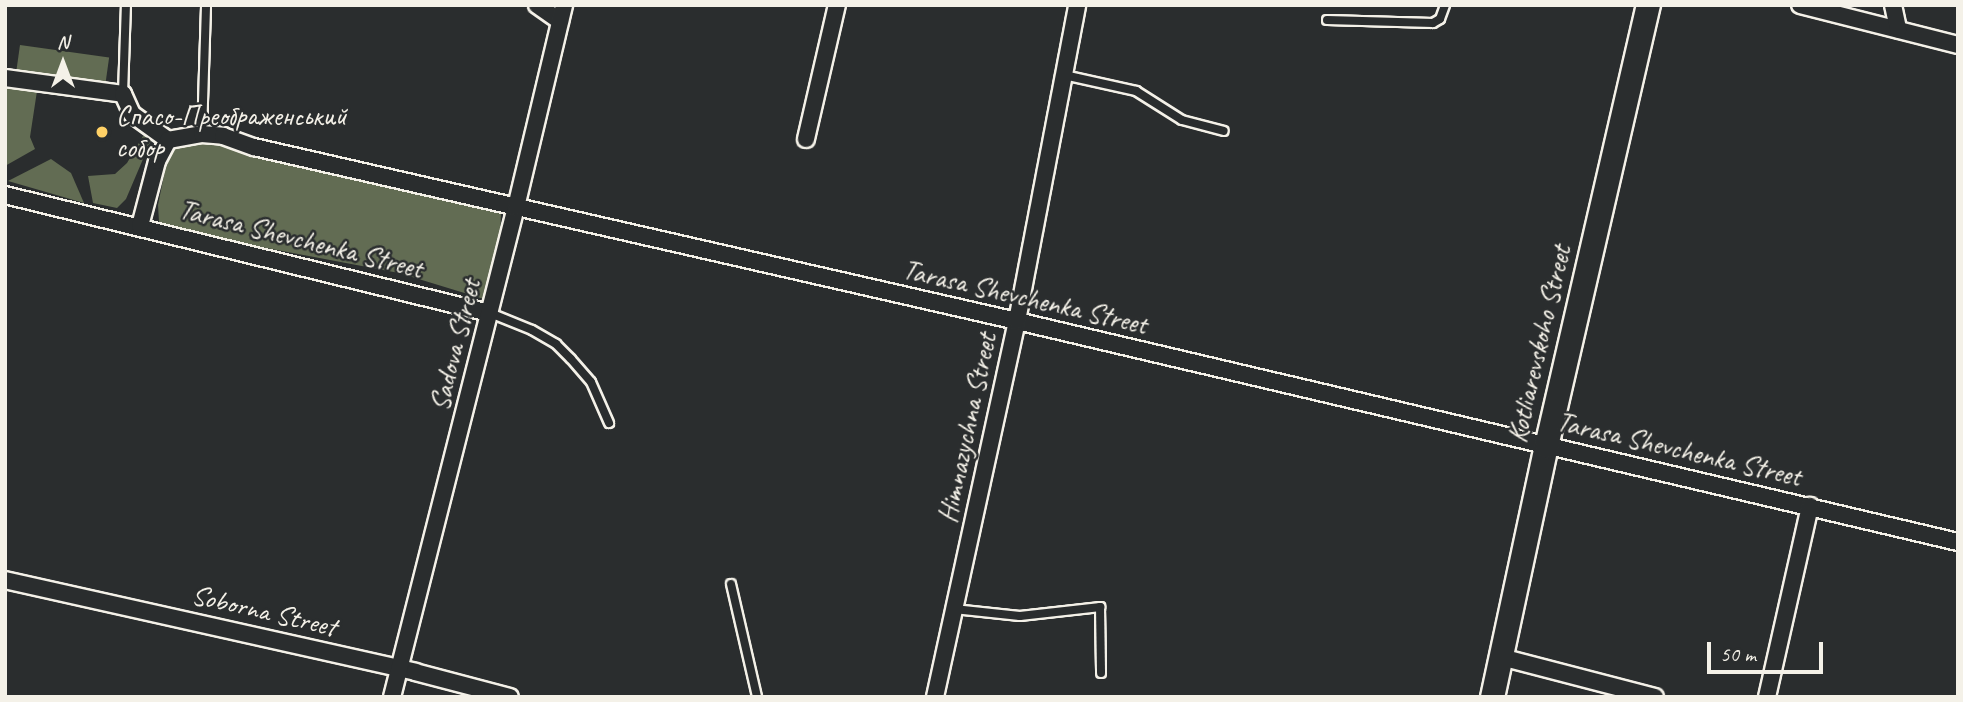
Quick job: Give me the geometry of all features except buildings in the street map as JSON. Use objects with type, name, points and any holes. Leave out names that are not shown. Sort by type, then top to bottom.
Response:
[{"type":"main road","name":"Kotliarevskoho Street","points":[[1492,697],[1546,446],[1648,5]]},
{"type":"street","points":[[537,5],[562,13]]},
{"type":"street","points":[[806,139],[836,5]]},
{"type":"street","name":"Himnazychna Street","points":[[935,697],[1017,321],[1077,5]]},
{"type":"street","points":[[1800,5],[1958,45]]},
{"type":"street","points":[[1893,5],[1898,30]]},
{"type":"street","name":"Sadova Street","points":[[393,697],[562,13]]},
{"type":"street","points":[[5,78],[123,94],[132,114],[168,140]]},
{"type":"street","name":"Tarasa Shevchenka Street","points":[[140,226],[157,161],[168,140],[202,134],[223,136],[254,147],[1017,321],[1958,542]]},
{"type":"street","name":"Tarasa Shevchenka Street","points":[[5,195],[140,226],[241,255],[410,292],[490,313]]},
{"type":"street","points":[[1767,697],[1810,506]]},
{"type":"street","name":"Soborna Street","points":[[5,580],[399,669],[510,697]]},
{"type":"street","points":[[1500,657],[1655,697]]},
{"type":"lane","points":[[123,94],[126,5]]},
{"type":"lane","points":[[202,134],[206,5]]},
{"type":"lane","points":[[1327,20],[1433,23],[1440,19],[1445,5]]},
{"type":"lane","points":[[1064,75],[1136,91],[1182,120],[1224,131]]},
{"type":"lane","points":[[490,313],[532,330],[556,344],[592,382],[609,423]]},
{"type":"lane","points":[[731,584],[757,697]]},
{"type":"lane","points":[[954,610],[1020,616],[1100,607],[1101,673]]},
{"type":"green space","points":[[20,45],[109,58],[105,84],[16,72]]},
{"type":"green space","points":[[7,84],[37,91],[30,137],[35,149],[5,166]]},
{"type":"green space","points":[[143,136],[152,138],[126,199],[117,208],[93,203],[88,176],[115,174],[127,163]]},
{"type":"green space","points":[[197,139],[501,212],[500,242],[484,299],[399,273],[192,234],[159,222],[158,205],[168,155],[181,142]]},
{"type":"green space","points":[[51,159],[71,173],[84,203],[8,181]]},
{"type":"place","name":"Спасо-Преображенський собор","points":[[102,132]]}]
